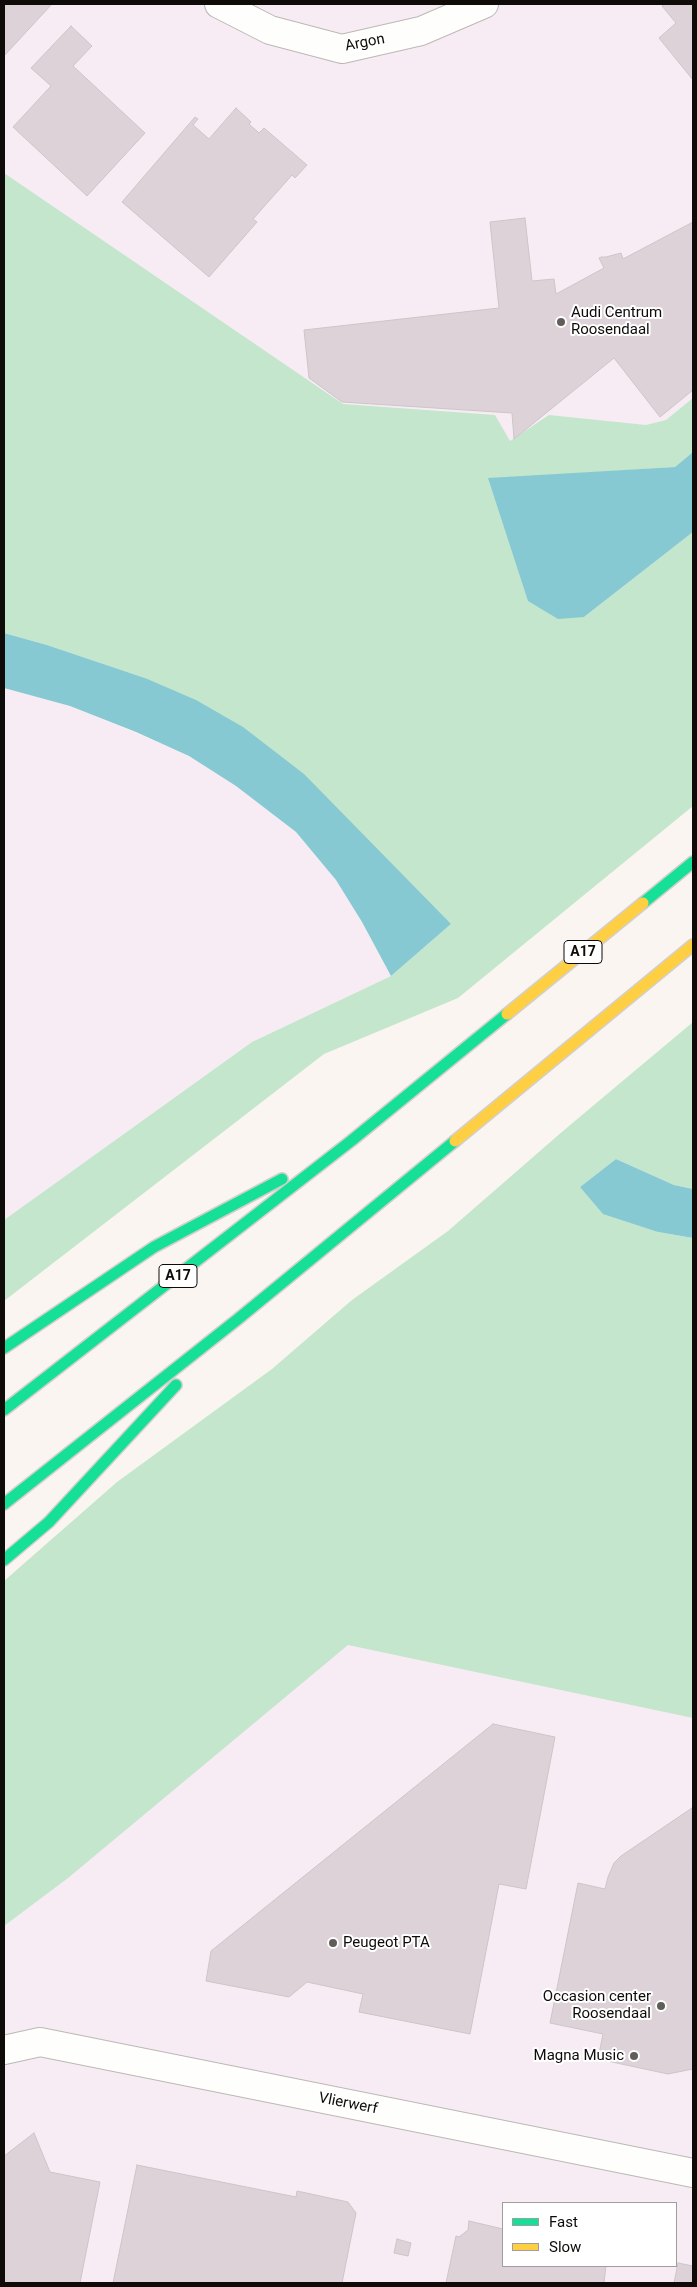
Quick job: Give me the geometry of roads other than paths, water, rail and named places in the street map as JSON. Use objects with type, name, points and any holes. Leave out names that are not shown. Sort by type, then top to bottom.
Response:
[{"type":"highway","name":"A17","points":[[4,1410],[351,1141],[693,862]]},
{"type":"highway","points":[[4,1504],[238,1319],[693,945]]},
{"type":"highway","name":"A17","points":[[4,1348],[154,1247],[351,1141]]},
{"type":"highway","points":[[4,1560],[49,1522],[238,1319]]},
{"type":"street","name":"Argon","points":[[219,4],[270,30],[342,49],[421,31],[484,4]]},
{"type":"street","name":"Vlierwerf","points":[[4,2050],[40,2042],[693,2173]]},
{"type":"water","points":[[693,452],[693,532],[584,617],[558,619],[528,601],[488,478],[675,467]]},
{"type":"water","points":[[4,633],[47,645],[145,678],[196,700],[243,727],[304,774],[451,924],[391,976],[362,922],[336,880],[296,832],[236,786],[189,756],[136,732],[70,706],[4,688]]},
{"type":"water","points":[[616,1159],[674,1185],[693,1189],[693,1238],[658,1232],[603,1214],[580,1187]]},
{"type":"place","name":"Audi Centrum Roosendaal","points":[[561,322]]},
{"type":"place","name":"Peugeot PTA","points":[[333,1943]]},
{"type":"place","name":"Occasion center Roosendaal","points":[[661,2006]]},
{"type":"place","name":"Magna Music","points":[[634,2056]]}]
